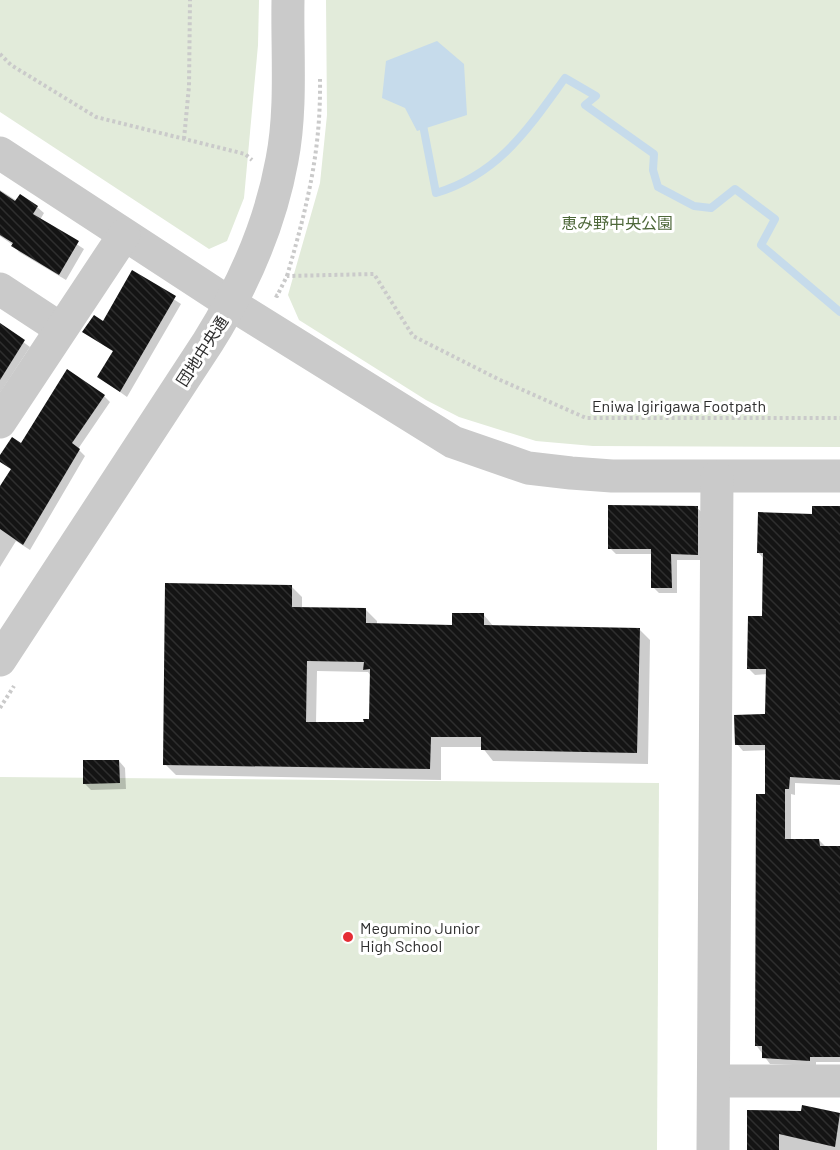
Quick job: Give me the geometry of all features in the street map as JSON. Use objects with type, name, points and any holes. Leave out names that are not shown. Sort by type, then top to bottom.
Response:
[{"type":"street","name":"団地中央通","points":[[0,660],[238,291],[272,206],[283,158],[287,98],[288,0]]},
{"type":"street","points":[[0,153],[124,235],[238,291],[412,419],[453,442],[528,468],[571,473],[717,477],[840,476]]},
{"type":"street","points":[[0,422],[124,235]]},
{"type":"street","points":[[0,289],[61,329]]},
{"type":"street","points":[[713,1150],[717,477]]},
{"type":"street","points":[[714,1081],[840,1082]]},
{"type":"path","points":[[184,139],[189,86],[190,0]]},
{"type":"path","points":[[0,54],[11,65],[96,117],[245,154],[255,163]]},
{"type":"path","name":"Eniwa Igirigawa Footpath","points":[[238,291],[277,296],[286,276],[374,274],[413,336],[498,380],[586,418],[840,418]]},
{"type":"green space","points":[[0,0],[259,0],[258,45],[244,198],[227,241],[209,249],[0,112]]},
{"type":"green space","name":"恵み野中央公園","points":[[326,0],[840,0],[840,447],[593,446],[536,441],[459,417],[426,400],[299,320],[288,295],[320,183],[327,115]]},
{"type":"green space","points":[[0,777],[659,783],[657,1150],[0,1150]]},
{"type":"water","points":[[437,41],[464,64],[467,115],[417,131],[405,108],[382,98],[386,61]]},
{"type":"building","points":[[0,191],[15,201],[20,194],[38,206],[33,214],[79,241],[59,275],[11,246],[13,243],[0,235]]},
{"type":"building","points":[[132,270],[176,296],[120,392],[97,377],[113,351],[82,332],[94,315],[103,321]]},
{"type":"building","points":[[0,323],[25,340],[0,380]]},
{"type":"building","points":[[67,369],[105,395],[72,443],[80,449],[23,545],[0,529],[0,486],[11,469],[0,462],[0,455],[12,437],[21,443]]},
{"type":"building","points":[[608,505],[698,506],[698,555],[671,554],[672,588],[651,588],[651,549],[608,549]]},
{"type":"building","points":[[812,506],[840,506],[840,780],[790,777],[789,789],[785,789],[785,839],[819,839],[820,846],[840,846],[840,1057],[810,1057],[810,1061],[762,1058],[762,1046],[755,1046],[756,794],[765,794],[765,745],[735,745],[734,715],[765,714],[766,669],[747,669],[748,616],[762,616],[763,553],[757,553],[758,512],[812,514]]},
{"type":"building","points":[[165,583],[292,585],[292,607],[366,608],[366,623],[452,625],[452,613],[484,613],[484,625],[640,628],[637,753],[481,750],[481,737],[431,737],[430,769],[163,765]],"holes":[[[307,661],[364,662],[363,670],[370,669],[369,719],[363,719],[364,722],[306,722]]]},
{"type":"building","points":[[83,760],[119,760],[120,783],[83,784]]},
{"type":"building","points":[[802,1105],[840,1113],[835,1147],[779,1134],[779,1150],[747,1150],[747,1110],[801,1111]]},
{"type":"waterway","points":[[422,120],[436,193],[458,185],[495,162],[525,132],[565,78],[596,96],[585,105],[654,154],[653,170],[658,187],[694,206],[711,208],[735,189],[775,219],[761,245],[840,312]]},
{"type":"place","name":"Megumino Junior High School","points":[[348,937]]}]
